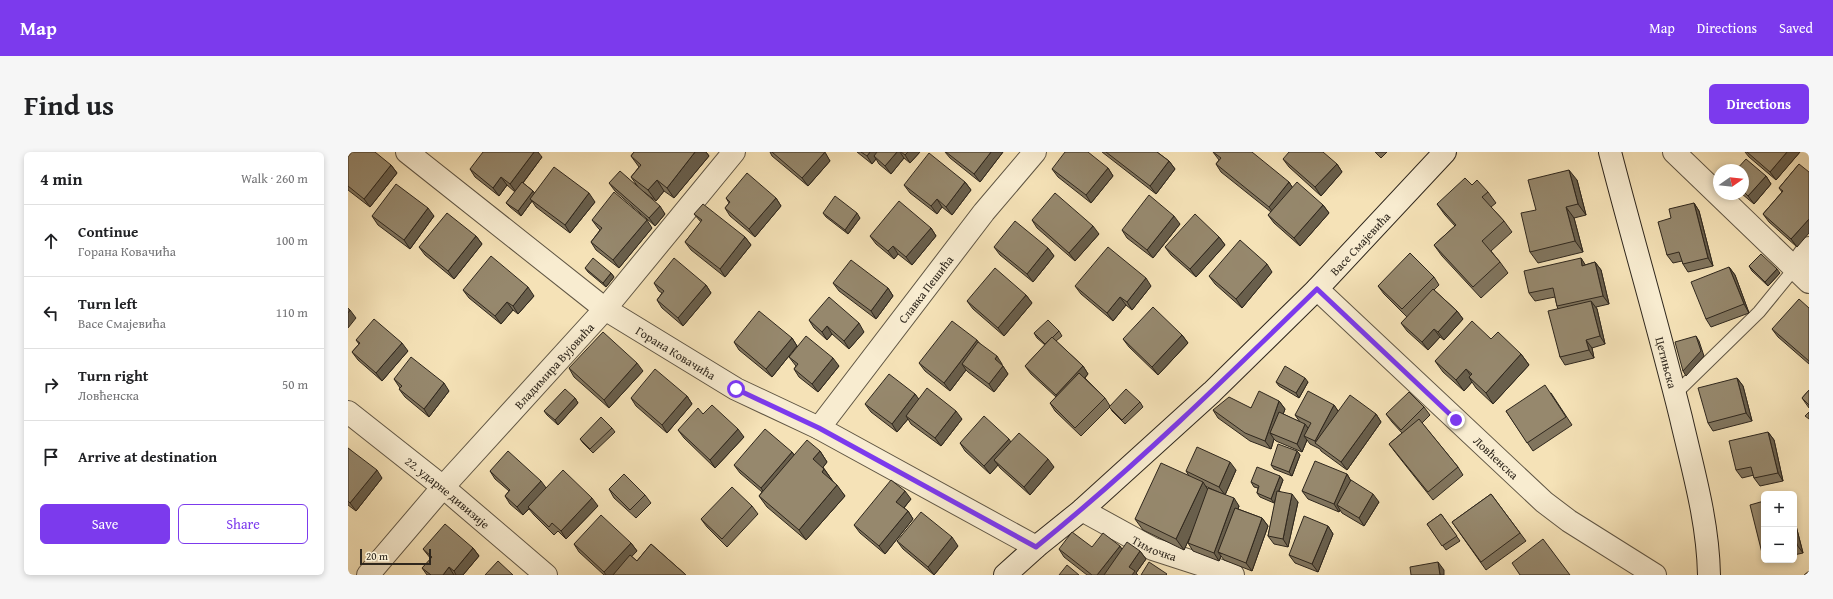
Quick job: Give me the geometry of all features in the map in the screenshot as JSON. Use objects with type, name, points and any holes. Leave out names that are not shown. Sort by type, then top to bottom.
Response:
[{"type":"street","name":"Горана Ковачића","points":[[407,152],[605,309],[736,389],[819,428],[1036,547]]},
{"type":"street","name":"Владимира Вујовића","points":[[368,575],[443,487],[605,309],[734,152]]},
{"type":"street","name":"Славка Пешића","points":[[819,428],[984,212],[1035,152]]},
{"type":"street","name":"Васе Смајевића","points":[[1005,575],[1036,547],[1082,510],[1212,392],[1317,289],[1445,152]]},
{"type":"street","name":"Цетињска","points":[[1610,152],[1675,394],[1702,505],[1709,550],[1709,575]]},
{"type":"street","points":[[1674,152],[1802,275],[1809,248]]},
{"type":"street","name":"Ловћенска","points":[[1317,289],[1544,502],[1569,521],[1655,575]]},
{"type":"street","name":"22. ударне дивизије","points":[[348,412],[443,487],[546,575]]},
{"type":"street","name":"Тимочка","points":[[1082,510],[1153,549],[1233,575]]},
{"type":"lane","points":[[1675,394],[1759,312],[1802,275]]},
{"type":"building","points":[[352,152],[375,152],[391,165],[364,199],[348,186],[348,157]]},
{"type":"building","points":[[483,152],[534,152],[510,184],[501,177],[493,188],[470,169]]},
{"type":"building","points":[[634,152],[695,152],[667,188],[657,180],[648,190],[631,177],[641,165],[631,156]]},
{"type":"building","points":[[772,152],[825,152],[802,178]]},
{"type":"building","points":[[861,152],[870,152],[867,156]]},
{"type":"building","points":[[877,152],[897,152],[885,166],[874,156]]},
{"type":"building","points":[[901,152],[908,152],[905,155]]},
{"type":"building","points":[[946,152],[991,152],[974,174]]},
{"type":"building","points":[[1065,152],[1088,152],[1108,168],[1086,195],[1052,169]]},
{"type":"building","points":[[1106,152],[1157,152],[1169,161],[1150,186]]},
{"type":"building","points":[[1213,152],[1252,152],[1289,182],[1269,207],[1216,164],[1221,158]]},
{"type":"building","points":[[1289,152],[1323,152],[1337,164],[1315,187],[1283,159]]},
{"type":"building","points":[[1747,152],[1787,152],[1770,172]]},
{"type":"building","points":[[929,153],[965,182],[946,207],[937,199],[931,206],[904,185]]},
{"type":"building","points":[[1746,159],[1766,176],[1749,195],[1749,164],[1741,164]]},
{"type":"building","points":[[1799,164],[1809,172],[1809,219],[1791,239],[1763,214],[1783,191],[1779,188]]},
{"type":"building","points":[[554,167],[589,193],[565,225],[530,199]]},
{"type":"building","points":[[1569,170],[1578,204],[1566,207],[1575,241],[1530,252],[1521,213],[1536,210],[1528,180]]},
{"type":"building","points":[[620,171],[660,206],[649,218],[609,183]]},
{"type":"building","points":[[747,173],[776,198],[749,229],[725,208],[730,202],[726,198]]},
{"type":"building","points":[[1465,178],[1472,185],[1477,180],[1488,192],[1482,197],[1504,221],[1482,241],[1500,262],[1473,287],[1434,245],[1456,225],[1437,204]]},
{"type":"building","points":[[522,182],[533,191],[518,211],[506,203]]},
{"type":"building","points":[[1297,182],[1323,205],[1294,238],[1268,215]]},
{"type":"building","points":[[396,184],[428,208],[404,240],[372,216]]},
{"type":"building","points":[[614,192],[647,220],[613,260],[591,242],[602,228],[592,220]]},
{"type":"building","points":[[1055,193],[1093,226],[1069,253],[1032,220]]},
{"type":"building","points":[[1149,195],[1174,216],[1147,250],[1122,230]]},
{"type":"building","points":[[835,196],[857,213],[845,230],[823,213]]},
{"type":"building","points":[[899,201],[931,228],[906,257],[893,246],[888,251],[870,236]]},
{"type":"building","points":[[1694,203],[1708,258],[1683,264],[1679,252],[1667,255],[1658,222],[1671,218],[1669,209]]},
{"type":"building","points":[[703,204],[745,237],[720,269],[685,242],[702,220],[694,214]]},
{"type":"building","points":[[447,213],[476,236],[448,271],[419,247]]},
{"type":"building","points":[[1195,214],[1219,237],[1190,269],[1165,247]]},
{"type":"building","points":[[1015,221],[1048,248],[1027,274],[994,247]]},
{"type":"building","points":[[1240,240],[1267,264],[1236,299],[1209,276]]},
{"type":"building","points":[[1108,247],[1146,278],[1127,302],[1120,297],[1107,313],[1075,286]]},
{"type":"building","points":[[1410,253],[1434,277],[1402,309],[1378,286]]},
{"type":"building","points":[[1761,254],[1777,269],[1765,282],[1749,266]]},
{"type":"building","points":[[491,256],[528,287],[513,306],[507,302],[495,316],[463,290]]},
{"type":"building","points":[[593,258],[611,273],[603,283],[585,268]]},
{"type":"building","points":[[674,258],[706,285],[678,318],[657,300],[664,291],[654,283]]},
{"type":"building","points":[[1581,258],[1582,266],[1595,262],[1603,296],[1557,306],[1553,288],[1529,293],[1524,271]]},
{"type":"building","points":[[851,260],[888,288],[871,311],[833,283]]},
{"type":"building","points":[[1729,267],[1744,304],[1706,319],[1691,282]]},
{"type":"building","points":[[995,268],[1026,295],[998,328],[967,301]]},
{"type":"building","points":[[1433,289],[1457,311],[1438,332],[1434,329],[1422,342],[1401,323]]},
{"type":"building","points":[[829,297],[859,323],[844,341],[827,326],[822,332],[809,320]]},
{"type":"building","points":[[1799,299],[1809,308],[1809,361],[1772,329]]},
{"type":"building","points":[[1591,301],[1600,336],[1586,340],[1589,350],[1560,357],[1548,311]]},
{"type":"building","points":[[1153,307],[1182,335],[1152,367],[1123,339]]},
{"type":"building","points":[[759,311],[792,338],[766,369],[734,342]]},
{"type":"building","points":[[374,319],[402,343],[376,373],[352,352],[360,343],[356,340]]},
{"type":"building","points":[[1048,320],[1059,331],[1045,344],[1034,333]]},
{"type":"building","points":[[952,321],[977,340],[944,383],[919,363]]},
{"type":"building","points":[[1472,321],[1491,339],[1498,332],[1521,354],[1486,393],[1469,377],[1472,374],[1466,369],[1456,380],[1435,361]]},
{"type":"building","points":[[603,332],[637,363],[604,400],[569,368]]},
{"type":"building","points":[[806,336],[833,358],[812,384],[794,369],[798,364],[789,357]]},
{"type":"building","points":[[1696,336],[1701,351],[1683,371],[1675,342]]},
{"type":"building","points":[[1052,337],[1083,366],[1056,395],[1025,366]]},
{"type":"building","points":[[978,342],[997,356],[995,359],[1003,366],[989,384],[962,364]]},
{"type":"building","points":[[411,357],[444,383],[424,409],[399,389],[402,386],[394,379]]},
{"type":"building","points":[[1285,366],[1305,378],[1296,393],[1276,382]]},
{"type":"building","points":[[655,369],[687,396],[662,425],[631,398]]},
{"type":"building","points":[[1079,373],[1105,398],[1075,428],[1050,403]]},
{"type":"building","points":[[889,374],[915,394],[892,424],[865,404]]},
{"type":"building","points":[[1737,378],[1746,413],[1708,423],[1698,388]]},
{"type":"building","points":[[1545,385],[1566,417],[1527,443],[1506,411]]},
{"type":"building","points":[[927,388],[956,411],[935,438],[906,416]]},
{"type":"building","points":[[565,389],[575,398],[555,420],[544,411]]},
{"type":"building","points":[[1126,389],[1140,402],[1122,420],[1109,407]]},
{"type":"building","points":[[1809,390],[1809,405],[1802,398]]},
{"type":"building","points":[[1259,391],[1279,401],[1265,441],[1245,433],[1213,410],[1229,397],[1251,408]]},
{"type":"building","points":[[1308,391],[1334,405],[1315,441],[1304,436],[1311,423],[1295,415]]},
{"type":"building","points":[[1409,392],[1424,407],[1401,430],[1386,414]]},
{"type":"building","points":[[1350,395],[1376,414],[1341,462],[1315,443]]},
{"type":"building","points":[[712,405],[738,429],[710,460],[678,430],[698,408],[703,414]]},
{"type":"building","points":[[1279,412],[1305,424],[1297,444],[1270,433]]},
{"type":"building","points":[[1809,412],[1809,419],[1805,416]]},
{"type":"building","points":[[984,416],[1009,439],[984,466],[960,443]]},
{"type":"building","points":[[601,417],[612,428],[590,449],[580,439]]},
{"type":"building","points":[[1419,419],[1458,467],[1428,492],[1389,444]]},
{"type":"building","points":[[765,429],[792,452],[761,488],[734,465]]},
{"type":"building","points":[[1768,432],[1778,473],[1754,478],[1751,467],[1736,470],[1729,441]]},
{"type":"building","points":[[1019,433],[1048,459],[1024,487],[994,460]]},
{"type":"building","points":[[807,440],[820,451],[813,459],[824,469],[822,472],[837,485],[799,530],[759,496]]},
{"type":"building","points":[[1278,444],[1297,451],[1289,472],[1271,465]]},
{"type":"building","points":[[1197,447],[1230,462],[1219,487],[1186,471]]},
{"type":"building","points":[[348,448],[377,470],[350,503],[348,501]]},
{"type":"building","points":[[508,451],[541,481],[517,507],[505,496],[510,490],[490,471]]},
{"type":"building","points":[[1315,461],[1347,474],[1334,504],[1302,491]]},
{"type":"building","points":[[1161,463],[1203,482],[1176,539],[1135,519]]},
{"type":"building","points":[[1257,467],[1280,476],[1271,499],[1257,493],[1259,486],[1251,482]]},
{"type":"building","points":[[563,470],[592,498],[561,531],[552,523],[549,527],[528,507]]},
{"type":"building","points":[[624,474],[645,495],[630,510],[609,489]]},
{"type":"building","points":[[891,480],[905,491],[896,502],[908,511],[879,546],[854,525]]},
{"type":"building","points":[[1351,480],[1373,494],[1359,518],[1337,505]]},
{"type":"building","points":[[732,487],[752,506],[722,539],[701,519]]},
{"type":"building","points":[[1208,488],[1234,498],[1214,553],[1188,543]]},
{"type":"building","points":[[1277,491],[1292,494],[1283,539],[1268,536]]},
{"type":"building","points":[[1491,494],[1520,533],[1481,562],[1452,522]]},
{"type":"building","points":[[1761,502],[1761,549],[1750,505]]},
{"type":"building","points":[[1235,508],[1262,518],[1246,563],[1218,552]]},
{"type":"building","points":[[921,512],[952,537],[928,567],[897,541]]},
{"type":"building","points":[[1441,514],[1457,536],[1442,546],[1427,524]]},
{"type":"building","points":[[601,515],[631,543],[604,572],[574,544]]},
{"type":"building","points":[[1304,516],[1328,526],[1312,564],[1289,555]]},
{"type":"building","points":[[445,524],[473,548],[454,571],[449,567],[443,575],[431,575],[422,568],[432,557],[423,549]]},
{"type":"building","points":[[1072,532],[1092,547],[1103,533],[1120,546],[1097,575],[1092,575],[1059,549]]},
{"type":"building","points":[[1543,539],[1570,575],[1520,575],[1512,563]]},
{"type":"building","points":[[1127,542],[1140,551],[1129,567],[1135,571],[1132,575],[1104,575]]},
{"type":"building","points":[[651,544],[686,575],[613,575],[630,555],[637,561]]},
{"type":"building","points":[[498,561],[513,575],[485,575]]},
{"type":"building","points":[[1149,562],[1167,574],[1141,575]]},
{"type":"building","points":[[1438,562],[1440,575],[1411,575],[1410,567]]},
{"type":"building","points":[[1067,565],[1079,575],[1059,575]]},
{"type":"route","points":[[736,389],[819,428],[1036,547],[1082,510],[1212,392],[1317,289],[1456,420]]}]
